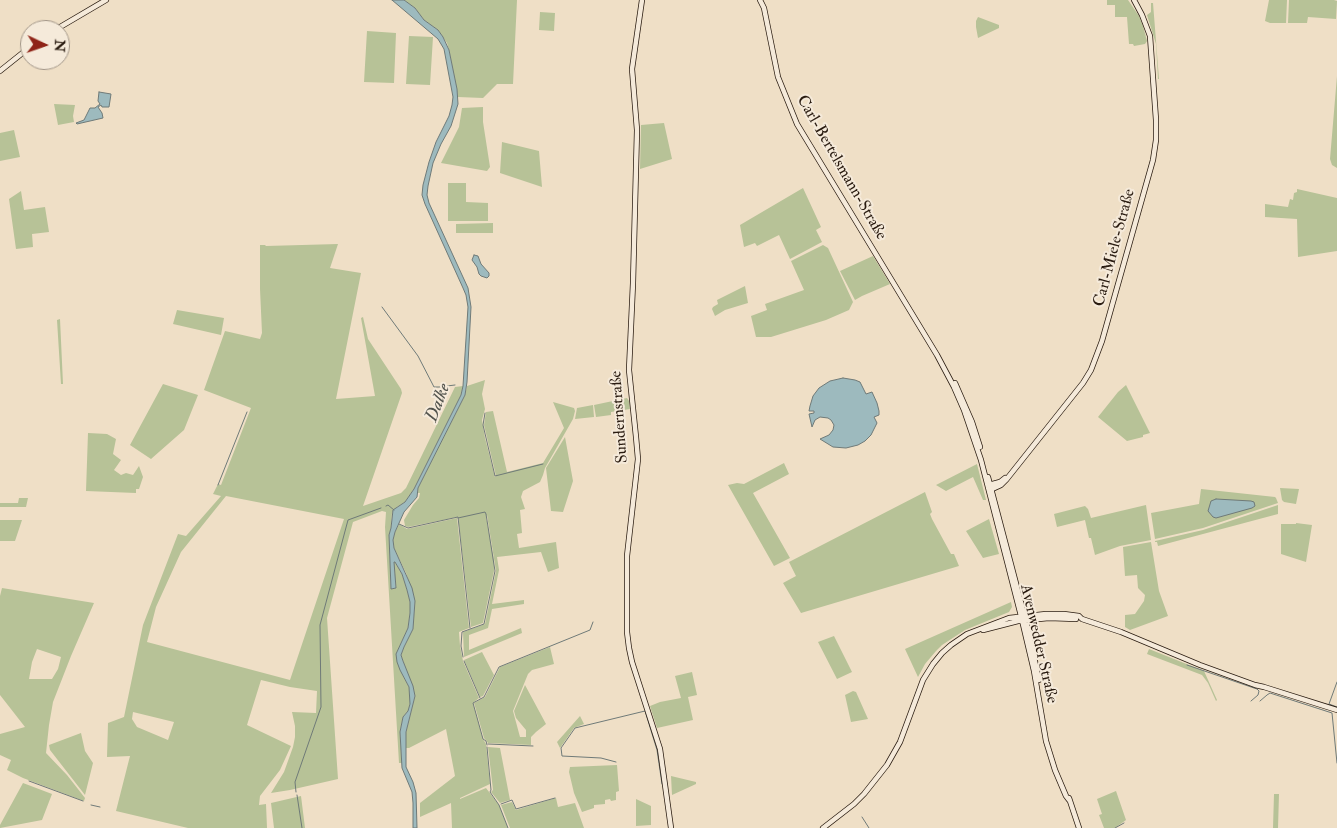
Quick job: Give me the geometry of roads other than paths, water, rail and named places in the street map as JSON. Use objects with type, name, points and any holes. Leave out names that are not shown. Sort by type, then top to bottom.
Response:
[{"type":"street","points":[[70,21],[106,0]]},
{"type":"street","name":"Sundernstraße","points":[[642,0],[632,69],[637,130],[629,370],[638,459],[626,556],[627,632],[632,662],[660,749],[671,828]]},
{"type":"street","name":"Carl-Bertelsmann-Straße","points":[[762,0],[778,77],[797,124],[937,355],[957,393],[976,443],[989,487]]},
{"type":"street","name":"Carl-Miele-Straße","points":[[989,487],[1001,485],[1078,390],[1093,365],[1102,341],[1153,160],[1156,140],[1151,46],[1146,25],[1134,1]]},
{"type":"street","points":[[0,71],[20,55]]},
{"type":"street","name":"Avenwedder Straße","points":[[989,487],[1023,618]]},
{"type":"street","name":"Avenwedder Straße","points":[[989,487],[1023,618],[1046,741],[1055,770],[1079,821],[1080,828]]},
{"type":"street","points":[[1009,618],[1015,610],[1016,596]]},
{"type":"street","points":[[823,828],[859,799],[872,786],[887,765],[900,742],[923,680],[938,658],[946,649],[967,634],[1009,618],[1082,618],[1210,668],[1245,680],[1258,682],[1264,686],[1337,710]]},
{"type":"street","points":[[938,658],[959,642],[975,633],[1023,618]]},
{"type":"water","points":[[392,0],[404,0],[415,8],[424,20],[438,30],[449,50],[458,104],[451,126],[433,163],[427,195],[468,288],[471,307],[465,395],[418,488],[417,497],[404,512],[393,540],[394,548],[412,588],[415,601],[413,629],[401,655],[415,696],[406,732],[406,767],[416,793],[417,828],[413,828],[412,792],[402,768],[400,732],[403,717],[408,711],[410,704],[409,687],[400,670],[396,654],[408,628],[410,602],[402,574],[395,562],[396,588],[391,589],[389,535],[393,510],[405,502],[414,489],[461,395],[468,307],[466,295],[422,195],[429,162],[452,105],[453,97],[444,49],[438,39]]},
{"type":"water","points":[[99,92],[111,94],[109,107],[102,107],[101,105],[98,107],[103,118],[77,124],[84,120],[90,108],[95,108],[100,104],[98,101]]},
{"type":"water","points":[[474,255],[478,256],[481,264],[489,273],[487,278],[479,274],[472,260]]},
{"type":"water","points":[[843,378],[860,382],[866,394],[872,392],[879,411],[879,415],[874,417],[877,423],[871,435],[858,445],[846,448],[833,447],[820,439],[829,435],[834,425],[828,418],[820,417],[815,420],[812,427],[809,414],[814,413],[814,411],[809,411],[810,406],[813,396],[819,388],[830,381]]},
{"type":"water","points":[[1216,499],[1251,501],[1254,502],[1255,506],[1216,518],[1208,511],[1211,501]]},
{"type":"waterway","name":"Dalke","points":[[382,307],[418,356],[434,387],[455,385]]},
{"type":"waterway","points":[[218,485],[247,412]]},
{"type":"waterway","points":[[485,413],[483,425],[495,476],[543,464]]},
{"type":"waterway","points":[[386,506],[388,505],[394,510]]},
{"type":"waterway","points":[[296,792],[295,782],[321,707],[320,625],[348,520],[381,508]]},
{"type":"waterway","points":[[458,518],[485,512],[495,571],[484,624],[462,632],[461,646],[463,657]]},
{"type":"waterway","points":[[399,524],[408,528],[458,517],[470,628]]},
{"type":"waterway","points":[[487,745],[483,739],[473,703],[484,697],[499,667],[590,630],[593,622]]},
{"type":"waterway","points":[[464,661],[480,698]]},
{"type":"waterway","points":[[1187,665],[1257,689],[1259,691],[1258,695],[1251,701]]},
{"type":"waterway","points":[[1337,682],[1329,704],[1337,707]]},
{"type":"waterway","points":[[1260,701],[1270,693],[1332,713],[1337,763]]},
{"type":"waterway","points":[[616,762],[601,758],[562,756],[561,748],[575,728],[645,711],[657,750],[662,784]]},
{"type":"waterway","points":[[488,744],[533,746]]},
{"type":"waterway","points":[[487,747],[490,792],[499,805],[508,828]]},
{"type":"waterway","points":[[29,781],[83,801]]},
{"type":"waterway","points":[[297,795],[302,828]]},
{"type":"waterway","points":[[501,804],[512,800],[516,809],[555,798]]},
{"type":"waterway","points":[[91,805],[100,807]]},
{"type":"waterway","points":[[862,817],[869,828]]},
{"type":"waterway","points":[[1115,828],[1124,823]]}]
